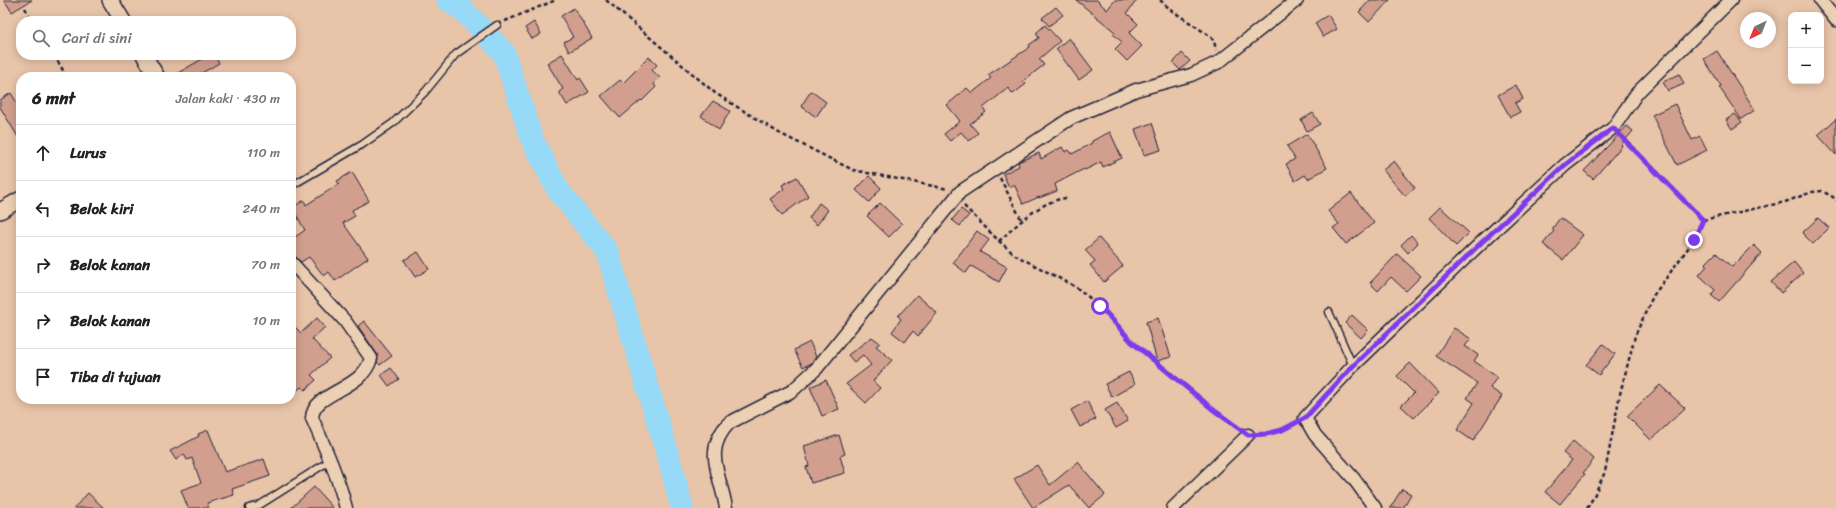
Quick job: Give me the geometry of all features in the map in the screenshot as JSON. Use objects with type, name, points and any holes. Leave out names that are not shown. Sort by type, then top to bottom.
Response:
[{"type":"street","points":[[110,0],[120,16]]},
{"type":"street","points":[[726,508],[714,452],[716,440],[721,430],[729,423],[792,391],[817,368],[958,195],[1071,118],[1136,90],[1191,75],[1218,62],[1296,0]]},
{"type":"street","points":[[1375,508],[1354,479],[1315,435],[1305,418],[1353,366],[1553,176],[1613,128],[1637,93],[1731,0]]},
{"type":"street","points":[[1820,0],[1836,20]]},
{"type":"street","points":[[147,60],[154,72]]},
{"type":"street","points":[[0,211],[16,202]]},
{"type":"street","points":[[296,268],[345,322],[371,358],[367,370],[362,376],[317,405],[312,414],[312,418],[331,460],[346,508]]},
{"type":"street","points":[[1173,508],[1248,435]]},
{"type":"lane","points":[[296,183],[363,144],[393,123],[425,92],[456,54],[470,42],[497,25]]},
{"type":"lane","points":[[1329,312],[1353,366]]},
{"type":"lane","points":[[249,508],[258,506],[331,460]]},
{"type":"path","points":[[497,25],[556,0]]},
{"type":"path","points":[[606,0],[715,93],[779,133],[853,170],[958,195],[999,241],[1021,258],[1076,287],[1100,306],[1143,351],[1215,411],[1248,435],[1266,434],[1282,430],[1305,418]]},
{"type":"path","points":[[1160,0],[1171,10],[1210,36],[1214,41],[1218,62]]},
{"type":"path","points":[[24,8],[29,16]]},
{"type":"path","points":[[57,60],[64,72]]},
{"type":"path","points":[[1613,128],[1703,220]]},
{"type":"path","points":[[996,170],[1022,221]]},
{"type":"path","points":[[1703,220],[1785,202],[1812,192],[1822,191],[1833,197],[1836,201]]},
{"type":"path","points":[[999,241],[1022,221],[1056,199],[1068,198]]},
{"type":"path","points":[[1587,508],[1604,472],[1620,394],[1635,336],[1653,296],[1694,240],[1703,220]]},
{"type":"building","points":[[4,0],[32,0],[12,12]]},
{"type":"building","points":[[1076,0],[1097,0],[1107,10],[1115,0],[1137,0],[1127,13],[1138,24],[1129,33],[1142,46],[1127,61],[1115,49],[1122,42],[1113,34],[1115,32]]},
{"type":"building","points":[[1370,0],[1390,0],[1369,22],[1359,12]]},
{"type":"building","points":[[1056,7],[1063,15],[1049,26],[1042,18]]},
{"type":"building","points":[[574,8],[592,38],[569,52],[564,42],[573,37],[561,16]]},
{"type":"building","points":[[1328,15],[1337,29],[1323,37],[1315,23]]},
{"type":"building","points":[[534,22],[541,34],[532,39],[525,28]]},
{"type":"building","points":[[1045,25],[1060,41],[1039,59],[1044,65],[1023,81],[1026,84],[1013,94],[1008,88],[983,108],[986,112],[970,124],[978,133],[969,141],[961,132],[950,141],[944,134],[960,121],[947,105],[967,88],[972,93],[991,78],[988,75],[1030,47],[1029,45],[1039,38],[1036,33]]},
{"type":"building","points":[[1069,38],[1093,70],[1079,80],[1056,49]]},
{"type":"building","points":[[1717,51],[1755,110],[1741,119],[1719,87],[1721,86],[1704,59]]},
{"type":"building","points":[[1182,53],[1190,61],[1180,70],[1173,63]]},
{"type":"building","points":[[562,54],[578,80],[580,78],[589,92],[567,105],[559,92],[563,89],[547,63]]},
{"type":"building","points":[[649,57],[657,65],[652,70],[660,78],[654,84],[656,87],[642,101],[641,100],[620,118],[601,96],[620,80],[623,83]]},
{"type":"building","points":[[200,60],[217,60],[219,63],[204,72],[180,72]]},
{"type":"building","points":[[1679,74],[1684,84],[1668,91],[1663,82]]},
{"type":"building","points":[[1516,85],[1523,99],[1515,103],[1520,112],[1510,117],[1498,95]]},
{"type":"building","points":[[811,91],[826,102],[816,117],[801,106]]},
{"type":"building","points":[[11,93],[16,102],[16,134],[0,107],[0,100]]},
{"type":"building","points":[[713,101],[730,111],[719,130],[701,116]]},
{"type":"building","points":[[1675,104],[1692,140],[1700,136],[1707,150],[1677,165],[1652,115]]},
{"type":"building","points":[[1313,113],[1320,124],[1307,131],[1301,120]]},
{"type":"building","points":[[1735,114],[1742,122],[1732,129],[1726,120]]},
{"type":"building","points":[[1836,119],[1836,155],[1818,135]]},
{"type":"building","points":[[1152,123],[1161,150],[1144,155],[1135,129]]},
{"type":"building","points":[[1627,126],[1633,131],[1593,179],[1584,171]]},
{"type":"building","points":[[1110,132],[1122,158],[1103,167],[1101,162],[1085,170],[1084,169],[1055,184],[1057,191],[1023,204],[1014,184],[1009,187],[1003,174],[1019,166],[1018,162],[1039,153],[1041,159],[1062,147],[1065,152],[1069,150],[1072,154],[1092,143],[1092,141]]},
{"type":"building","points":[[1307,134],[1327,168],[1308,179],[1305,175],[1295,181],[1286,164],[1295,159],[1287,146]]},
{"type":"building","points":[[1394,161],[1415,188],[1405,196],[1383,170]]},
{"type":"building","points":[[352,172],[369,201],[352,210],[355,216],[343,223],[368,258],[335,281],[329,272],[324,276],[309,257],[301,262],[296,257],[296,236],[305,230],[296,215],[296,205],[304,200],[306,205],[339,184],[337,181]]},
{"type":"building","points":[[869,176],[881,188],[869,202],[856,190]]},
{"type":"building","points":[[797,177],[808,196],[782,215],[770,199],[784,189],[782,185]]},
{"type":"building","points":[[1351,193],[1374,223],[1346,244],[1333,228],[1339,224],[1328,211]]},
{"type":"building","points":[[819,203],[828,210],[817,225],[809,218]]},
{"type":"building","points":[[880,203],[902,224],[889,237],[867,216]]},
{"type":"building","points":[[1440,207],[1469,233],[1456,246],[1429,218]]},
{"type":"building","points":[[961,209],[969,215],[960,226],[952,220]]},
{"type":"building","points":[[1560,218],[1583,235],[1563,260],[1543,244],[1554,231],[1552,229]]},
{"type":"building","points":[[1818,218],[1829,228],[1813,244],[1802,233]]},
{"type":"building","points":[[977,231],[989,240],[980,252],[1007,267],[999,282],[971,266],[966,273],[953,263]]},
{"type":"building","points":[[1411,235],[1418,243],[1408,253],[1401,245]]},
{"type":"building","points":[[1099,238],[1123,266],[1104,282],[1090,265],[1095,261],[1085,250]]},
{"type":"building","points":[[1754,245],[1762,253],[1719,302],[1711,295],[1715,290],[1699,275],[1707,266],[1705,264],[1716,253],[1732,267]]},
{"type":"building","points":[[418,252],[429,269],[415,277],[404,260]]},
{"type":"building","points":[[1397,254],[1421,276],[1406,291],[1391,277],[1378,291],[1370,283]]},
{"type":"building","points":[[1794,262],[1803,273],[1781,293],[1771,282]]},
{"type":"building","points":[[917,295],[937,313],[918,336],[913,331],[905,342],[892,332],[901,319],[898,316]]},
{"type":"building","points":[[1352,315],[1368,330],[1361,338],[1345,323]]},
{"type":"building","points":[[317,318],[325,327],[312,339],[330,358],[311,375],[316,380],[305,390],[301,387],[296,392],[296,328],[301,333]]},
{"type":"building","points":[[1158,318],[1171,357],[1157,361],[1146,322]]},
{"type":"building","points":[[364,321],[392,356],[380,365],[377,362],[377,354],[358,326]]},
{"type":"building","points":[[1454,328],[1471,339],[1465,346],[1478,355],[1474,361],[1497,377],[1490,388],[1502,396],[1473,441],[1457,430],[1474,403],[1467,398],[1477,383],[1436,356]]},
{"type":"building","points":[[872,337],[880,343],[876,346],[892,360],[873,381],[880,388],[866,403],[846,384],[871,365],[863,355],[854,362],[848,355]]},
{"type":"building","points":[[810,342],[816,357],[812,363],[803,367],[794,350]]},
{"type":"building","points":[[1603,344],[1615,354],[1599,375],[1586,365]]},
{"type":"building","points":[[1410,363],[1439,393],[1414,418],[1401,406],[1414,393],[1397,376]]},
{"type":"building","points":[[391,368],[399,379],[389,386],[381,375]]},
{"type":"building","points":[[1129,372],[1135,384],[1112,397],[1105,384]]},
{"type":"building","points":[[826,380],[839,409],[822,416],[810,387]]},
{"type":"building","points":[[1660,385],[1685,408],[1651,440],[1627,416]]},
{"type":"building","points":[[1087,401],[1096,419],[1080,427],[1071,410]]},
{"type":"building","points":[[1117,403],[1128,421],[1116,428],[1105,410]]},
{"type":"building","points":[[208,430],[225,472],[264,459],[270,476],[232,489],[234,495],[207,503],[209,508],[188,508],[181,490],[201,483],[192,458],[187,460],[184,454],[176,460],[170,451],[199,436],[198,434]]},
{"type":"building","points":[[839,435],[845,454],[840,456],[845,473],[811,483],[806,467],[809,466],[804,446]]},
{"type":"building","points":[[1573,441],[1594,459],[1583,473],[1585,474],[1560,504],[1545,492],[1572,460],[1563,453]]},
{"type":"building","points":[[1078,462],[1105,495],[1089,508],[1069,485],[1033,508],[1014,479],[1037,465],[1050,485]]},
{"type":"building","points":[[314,487],[333,508],[291,508]]},
{"type":"building","points":[[1402,489],[1411,494],[1403,508],[1390,508]]},
{"type":"building","points":[[88,493],[104,508],[74,508]]},
{"type":"waterway","points":[[448,0],[464,11],[504,53],[532,139],[558,190],[607,251],[669,459],[682,508]]},
{"type":"route","points":[[1100,306],[1132,342],[1215,411],[1248,435],[1266,434],[1282,430],[1305,418],[1353,366],[1483,241],[1565,165],[1613,128],[1638,151],[1703,220],[1694,240]]}]
